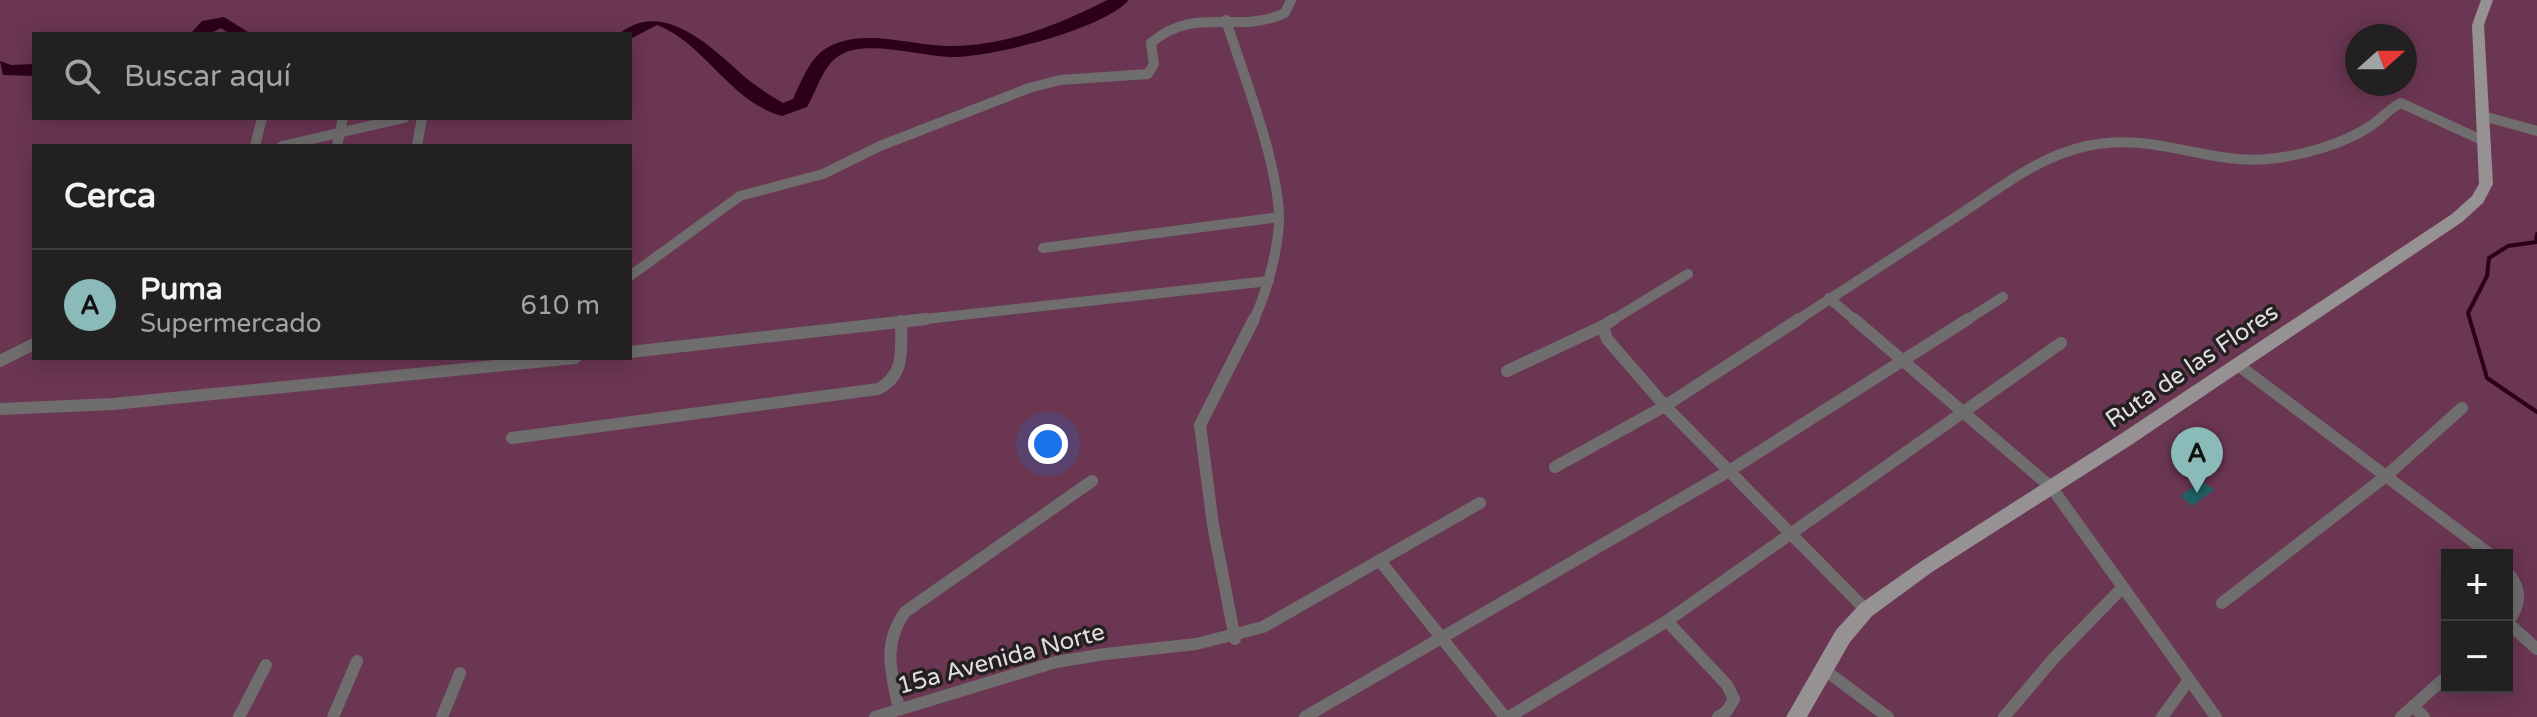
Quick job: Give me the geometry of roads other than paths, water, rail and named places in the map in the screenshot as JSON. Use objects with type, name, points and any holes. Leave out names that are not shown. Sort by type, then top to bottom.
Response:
[{"type":"main road","name":"Ruta de las Flores","points":[[1796,717],[1822,668],[1843,636],[1866,610],[1926,567],[2052,488],[2457,218],[2478,199],[2486,184],[2478,25],[2487,0]]},
{"type":"street","points":[[632,275],[740,196],[823,174],[880,146],[1029,88],[1060,80],[1148,74],[1154,64],[1151,43],[1158,34],[1183,22],[1274,19],[1285,13],[1291,0]]},
{"type":"street","points":[[1226,20],[1271,168],[1279,217],[1269,281],[1261,306],[1211,398],[1200,425],[1213,525],[1235,639]]},
{"type":"street","points":[[1555,467],[1665,406],[2037,164],[2063,151],[2092,142],[2163,144],[2219,156],[2266,159],[2360,133],[2401,103],[2484,141]]},
{"type":"street","points":[[2483,116],[2537,131]]},
{"type":"street","points":[[256,144],[262,120]]},
{"type":"street","points":[[337,144],[343,120]]},
{"type":"street","points":[[291,144],[395,120]]},
{"type":"street","points":[[417,144],[422,120]]},
{"type":"street","points":[[1043,248],[1279,217]]},
{"type":"street","points":[[1507,371],[1603,326],[1688,274]]},
{"type":"street","points":[[632,352],[1269,281]]},
{"type":"street","points":[[1305,717],[1729,471],[2003,297]]},
{"type":"street","points":[[1829,298],[2052,488],[2216,717]]},
{"type":"street","points":[[512,438],[892,385],[899,375],[901,321]]},
{"type":"street","points":[[1603,326],[1607,339],[1665,406],[1866,610]]},
{"type":"street","points":[[1380,561],[1507,717],[1667,621],[2061,343]]},
{"type":"street","points":[[0,361],[32,345]]},
{"type":"street","points":[[0,409],[113,404],[546,360]]},
{"type":"street","points":[[2238,365],[2483,549]]},
{"type":"street","points":[[2222,603],[2386,476],[2462,408]]},
{"type":"street","points":[[899,709],[888,644],[892,626],[905,612],[1092,481]]},
{"type":"street","name":"15a Avenida Norte","points":[[875,717],[1073,659],[1121,650],[1204,645],[1235,639],[1263,627],[1480,503]]},
{"type":"street","points":[[2513,581],[2521,594],[2520,608],[2513,616]]},
{"type":"street","points":[[2004,717],[2054,658],[2122,588]]},
{"type":"street","points":[[1667,621],[1727,685],[1734,699],[1727,711],[1718,717]]},
{"type":"street","points":[[2513,628],[2537,649]]},
{"type":"street","points":[[333,717],[357,661]]},
{"type":"street","points":[[239,717],[266,665]]},
{"type":"street","points":[[1822,668],[1888,717]]},
{"type":"street","points":[[442,717],[460,673]]},
{"type":"street","points":[[2162,717],[2189,680]]},
{"type":"street","points":[[2401,717],[2441,681]]},
{"type":"street","points":[[2413,706],[2424,717]]},
{"type":"waterway","points":[[632,32],[655,19],[676,27],[745,87],[782,110],[800,103],[819,65],[837,49],[864,44],[964,51],[1005,45],[1045,33],[1120,0]]},
{"type":"waterway","points":[[201,32],[208,25],[224,22],[239,32]]},
{"type":"waterway","points":[[0,67],[9,71],[32,70]]},
{"type":"waterway","points":[[2537,234],[2536,242],[2508,246],[2489,258],[2487,276],[2468,313],[2487,378],[2537,412]]},
{"type":"place","name":"Puma","points":[[2197,493]]}]
